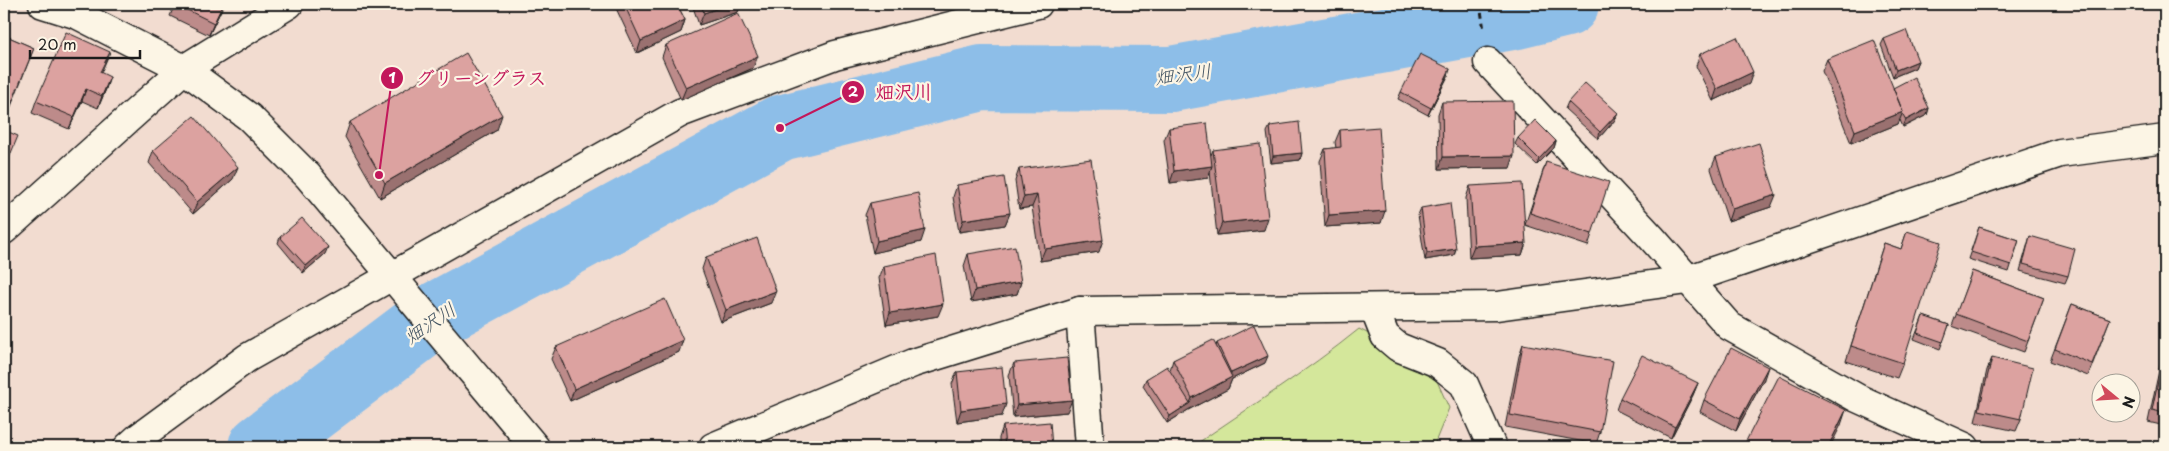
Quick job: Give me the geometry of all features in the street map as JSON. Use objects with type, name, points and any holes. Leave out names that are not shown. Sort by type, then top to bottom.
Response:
[{"type":"street","points":[[43,4],[78,15],[184,68],[249,117],[308,176],[531,443]]},
{"type":"street","points":[[4,230],[184,68],[289,4]]},
{"type":"street","points":[[128,447],[247,358],[680,113],[835,55],[1033,4]]},
{"type":"street","points":[[1488,62],[1651,237],[1686,280],[1729,326],[1857,398],[1965,447]]},
{"type":"street","points":[[713,447],[913,363],[1080,312],[1496,306],[1686,280],[2060,153],[2165,139]]},
{"type":"street","points":[[1374,308],[1385,336],[1398,347],[1438,363],[1464,384],[1492,447]]},
{"type":"street","points":[[1080,312],[1090,447]]},
{"type":"green space","points":[[1359,329],[1381,340],[1402,360],[1437,381],[1449,408],[1434,445],[1429,447],[1192,447],[1298,375]]},
{"type":"building","points":[[175,4],[223,4],[214,23]]},
{"type":"building","points":[[624,4],[677,4],[685,20],[641,41]]},
{"type":"building","points":[[701,4],[730,4],[704,13]]},
{"type":"building","points":[[738,13],[758,56],[686,88],[666,45]]},
{"type":"building","points":[[1906,30],[1918,61],[1896,70],[1884,39]]},
{"type":"building","points":[[66,32],[110,52],[100,72],[110,77],[102,96],[86,89],[74,117],[36,101]]},
{"type":"building","points":[[4,35],[34,48],[8,112],[4,110]]},
{"type":"building","points":[[1737,37],[1753,72],[1717,89],[1700,54]]},
{"type":"building","points":[[1874,40],[1903,112],[1855,131],[1827,59]]},
{"type":"building","points":[[466,53],[502,115],[385,183],[350,122]]},
{"type":"building","points":[[1420,54],[1450,69],[1431,108],[1401,92]]},
{"type":"building","points":[[1914,77],[1929,108],[1906,120],[1893,88]]},
{"type":"building","points":[[1585,83],[1618,113],[1600,132],[1568,102]]},
{"type":"building","points":[[1513,101],[1514,156],[1443,157],[1442,102]]},
{"type":"building","points":[[194,116],[238,167],[197,202],[153,151]]},
{"type":"building","points":[[1535,120],[1556,141],[1539,159],[1518,138]]},
{"type":"building","points":[[1299,122],[1302,153],[1273,156],[1270,126]]},
{"type":"building","points":[[1207,123],[1212,166],[1174,171],[1169,128]]},
{"type":"building","points":[[1379,127],[1385,211],[1329,215],[1325,149],[1341,147],[1340,130]]},
{"type":"building","points":[[4,130],[18,136],[4,170]]},
{"type":"building","points":[[1759,143],[1776,195],[1732,209],[1716,157]]},
{"type":"building","points":[[1260,144],[1268,218],[1222,223],[1213,150]]},
{"type":"building","points":[[1091,159],[1103,240],[1045,249],[1037,195],[1024,197],[1019,169]]},
{"type":"building","points":[[1546,162],[1609,182],[1592,234],[1530,213]]},
{"type":"building","points":[[1004,177],[1010,213],[963,220],[957,185]]},
{"type":"building","points":[[1522,183],[1526,243],[1474,246],[1470,186]]},
{"type":"building","points":[[918,193],[925,230],[877,241],[870,203]]},
{"type":"building","points":[[1450,203],[1456,249],[1427,253],[1421,208]]},
{"type":"building","points":[[302,218],[328,247],[306,266],[280,237]]},
{"type":"building","points":[[1979,227],[2019,240],[2011,265],[1971,252]]},
{"type":"building","points":[[1907,231],[1941,242],[1903,363],[1851,346],[1884,243],[1901,249]]},
{"type":"building","points":[[2030,236],[2075,249],[2068,276],[2023,264]]},
{"type":"building","points":[[757,238],[776,291],[726,310],[706,257]]},
{"type":"building","points":[[1015,246],[1021,282],[975,290],[968,254]]},
{"type":"building","points":[[936,255],[943,304],[890,313],[884,266]]},
{"type":"building","points":[[1972,271],[2044,298],[2028,341],[1956,314]]},
{"type":"building","points":[[665,299],[683,340],[574,389],[556,347]]},
{"type":"building","points":[[2072,304],[2110,319],[2092,364],[2055,349]]},
{"type":"building","points":[[1923,316],[1949,325],[1943,342],[1917,333]]},
{"type":"building","points":[[1254,325],[1268,356],[1231,373],[1217,343]]},
{"type":"building","points":[[1213,340],[1232,377],[1192,398],[1173,360]]},
{"type":"building","points":[[1523,344],[1613,361],[1600,432],[1510,415]]},
{"type":"building","points":[[1731,348],[1768,367],[1740,419],[1704,400]]},
{"type":"building","points":[[2165,348],[2165,413],[2152,410]]},
{"type":"building","points":[[1642,355],[1698,383],[1675,427],[1620,398]]},
{"type":"building","points":[[1067,358],[1072,400],[1017,405],[1014,363]]},
{"type":"building","points":[[1992,358],[2033,368],[2021,419],[1979,410]]},
{"type":"building","points":[[1167,366],[1190,403],[1170,416],[1146,379]]},
{"type":"building","points":[[1002,367],[1006,404],[961,410],[957,372]]},
{"type":"building","points":[[1779,376],[1846,410],[1828,447],[1743,447]]},
{"type":"building","points":[[1050,422],[1052,447],[1005,447],[1003,426]]},
{"type":"waterway","name":"畑沢川","points":[[261,447],[436,315],[780,128],[982,78],[1171,79],[1517,16],[1566,4]]},
{"type":"place","name":"畑沢川","points":[[780,128]]},
{"type":"place","name":"グリーングラス","points":[[379,175]]}]
